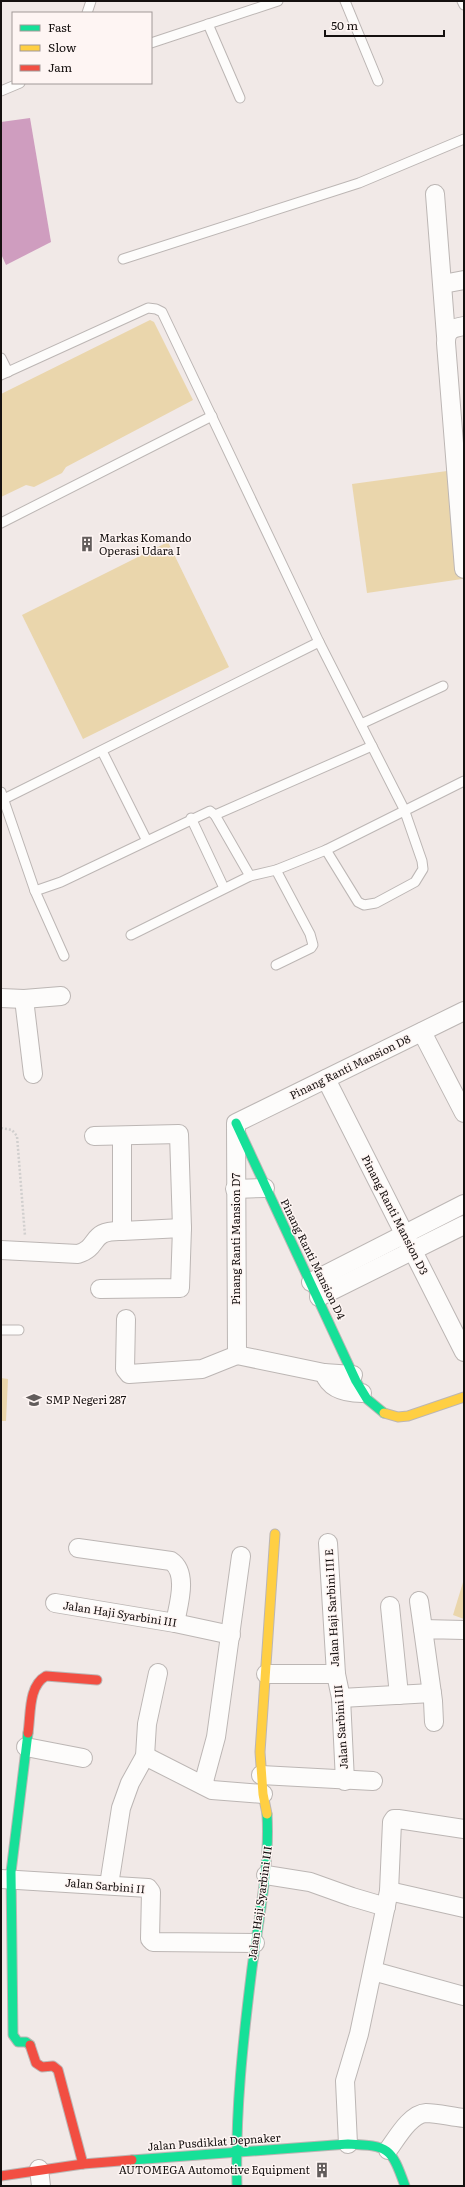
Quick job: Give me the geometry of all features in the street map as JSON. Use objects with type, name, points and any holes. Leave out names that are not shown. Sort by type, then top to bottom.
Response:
[{"type":"street","points":[[435,194],[464,569]]},
{"type":"street","points":[[443,284],[464,280]]},
{"type":"street","points":[[446,340],[451,329],[464,326]]},
{"type":"street","points":[[1,998],[24,999],[61,996]]},
{"type":"street","points":[[24,999],[33,1074]]},
{"type":"street","name":"Pinang Ranti Mansion D8","points":[[236,1123],[464,1011]]},
{"type":"street","points":[[422,1032],[464,1113]]},
{"type":"street","name":"Pinang Ranti Mansion D3","points":[[326,1079],[464,1352]]},
{"type":"street","name":"Pinang Ranti Mansion D4","points":[[236,1123],[265,1188],[315,1289],[353,1375],[367,1398]]},
{"type":"street","name":"Pinang Ranti Mansion D7","points":[[236,1123],[235,1189],[237,1355]]},
{"type":"street","points":[[94,1136],[179,1134],[182,1228],[180,1288],[100,1289]]},
{"type":"street","points":[[122,1136],[122,1231]]},
{"type":"street","points":[[235,1189],[265,1188]]},
{"type":"street","points":[[315,1289],[404,1234],[464,1204]]},
{"type":"street","points":[[315,1289],[413,1250],[464,1225]]},
{"type":"street","points":[[1,1250],[26,1250],[78,1254],[86,1251],[98,1235],[108,1231],[182,1228]]},
{"type":"street","points":[[126,1319],[125,1369],[129,1374],[202,1369],[237,1355],[324,1373],[353,1375]]},
{"type":"street","points":[[324,1373],[328,1383],[338,1390],[367,1398],[383,1412],[397,1417],[418,1414],[454,1398],[464,1397]]},
{"type":"street","name":"Jalan Haji Syarbini III","points":[[237,2186],[236,2153],[243,2036],[254,1943],[266,1876],[269,1826],[261,1775],[260,1739],[266,1674],[275,1534]]},
{"type":"street","name":"Jalan Haji Sarbini III E","points":[[328,1543],[336,1674]]},
{"type":"street","points":[[78,1548],[171,1562],[176,1565],[179,1572],[181,1587],[175,1623]]},
{"type":"street","points":[[203,1785],[216,1737],[241,1556]]},
{"type":"street","points":[[419,1601],[432,1693],[434,1722]]},
{"type":"street","name":"Jalan Haji Syarbini III","points":[[55,1604],[175,1623],[231,1635]]},
{"type":"street","points":[[390,1606],[398,1695]]},
{"type":"street","points":[[423,1629],[464,1630]]},
{"type":"street","points":[[109,1886],[122,1808],[130,1783],[145,1756],[147,1724],[158,1673]]},
{"type":"street","points":[[266,1674],[336,1674]]},
{"type":"street","name":"Jalan Sarbini III","points":[[336,1674],[341,1698],[344,1780]]},
{"type":"street","points":[[83,2164],[58,2070],[53,2066],[37,2066],[34,2061],[30,2045],[26,2042],[18,2042],[12,2035],[6,1879],[34,1688],[39,1680],[46,1676],[97,1680]]},
{"type":"street","points":[[341,1698],[432,1693]]},
{"type":"street","points":[[26,1747],[83,1758]]},
{"type":"street","points":[[145,1756],[212,1790],[263,1794]]},
{"type":"street","points":[[261,1775],[372,1781]]},
{"type":"street","points":[[348,2144],[345,2081],[359,2034],[387,1899],[391,1826],[394,1819],[464,1829]]},
{"type":"street","points":[[266,1876],[310,1882],[352,1897],[387,1899],[464,1908]]},
{"type":"street","name":"Jalan Sarbini II","points":[[6,1879],[150,1889],[150,1939],[153,1942],[254,1943]]},
{"type":"street","points":[[373,1971],[464,1996]]},
{"type":"street","points":[[404,2186],[394,2156],[388,2150],[408,2124],[425,2113],[464,2118]]},
{"type":"street","name":"Jalan Pusdiklat Depnaker","points":[[1,2176],[40,2178],[83,2164],[348,2144],[380,2146],[388,2150]]},
{"type":"lane","points":[[87,12],[91,1]]},
{"type":"lane","points":[[152,43],[278,1]]},
{"type":"lane","points":[[345,1],[378,80]]},
{"type":"lane","points":[[462,1],[464,5]]},
{"type":"lane","points":[[208,24],[240,98]]},
{"type":"lane","points":[[1,91],[18,84]]},
{"type":"lane","points":[[123,259],[359,183],[464,139]]},
{"type":"lane","points":[[1,358],[4,373],[148,308],[156,309],[162,312],[319,642],[404,809],[422,861],[423,869],[415,882],[376,904],[364,905],[358,902],[326,850]]},
{"type":"lane","points":[[1,523],[212,416]]},
{"type":"lane","points":[[64,956],[35,891],[2,796],[102,751],[319,642]]},
{"type":"lane","points":[[360,724],[443,686]]},
{"type":"lane","points":[[215,815],[372,746]]},
{"type":"lane","points":[[102,751],[146,839]]},
{"type":"lane","points":[[131,934],[250,876],[276,870],[326,850],[404,809],[450,789],[464,781]]},
{"type":"lane","points":[[35,891],[61,882],[146,839],[210,810],[215,815],[250,876]]},
{"type":"lane","points":[[192,818],[224,888]]},
{"type":"lane","points":[[276,870],[310,934],[312,945],[311,948],[276,965]]},
{"type":"lane","points":[[1,1330],[19,1330]]},
{"type":"path","points":[[1,1128],[15,1133],[18,1141],[26,1250]]},
{"type":"shaded area","points":[[30,118],[51,242],[6,265],[1,254],[1,122]]},
{"type":"shaded area","points":[[150,320],[154,322],[193,400],[66,467],[62,473],[34,487],[26,485],[1,497],[1,394]]},
{"type":"shaded area","points":[[447,471],[462,579],[367,593],[352,484]]},
{"type":"shaded area","points":[[168,542],[229,667],[83,739],[22,615]]},
{"type":"shaded area","points":[[1,1378],[8,1379],[6,1421],[1,1421]]},
{"type":"shaded area","points":[[464,1579],[464,1619],[453,1615]]},
{"type":"traffic: fast","points":[[236,1123],[356,1381],[367,1399],[384,1413]]},
{"type":"traffic: fast","points":[[28,1733],[11,1872],[13,2035],[18,2042],[26,2042],[30,2045]]},
{"type":"traffic: fast","points":[[237,2186],[237,2131],[240,2077],[252,1968],[265,1872],[268,1833],[267,1814]]},
{"type":"traffic: fast","points":[[132,2160],[348,2144],[362,2145],[372,2146],[387,2151],[396,2163],[405,2186]]},
{"type":"traffic: slow","points":[[384,1413],[398,1417],[408,1416],[464,1397]]},
{"type":"traffic: slow","points":[[267,1814],[263,1794],[260,1752],[275,1534]]},
{"type":"traffic: jam","points":[[28,1733],[33,1693],[36,1686],[46,1676],[97,1680]]},
{"type":"traffic: jam","points":[[30,2045],[36,2063],[42,2067],[53,2066],[58,2070],[83,2164]]},
{"type":"traffic: jam","points":[[1,2176],[83,2164],[132,2160]]},
{"type":"place","name":"Markas Komando Operasi Udara I","points":[[87,544]]},
{"type":"place","name":"SMP Negeri 287","points":[[34,1400]]},
{"type":"place","name":"AUTOMEGA Automotive Equipment","points":[[322,2170]]}]
